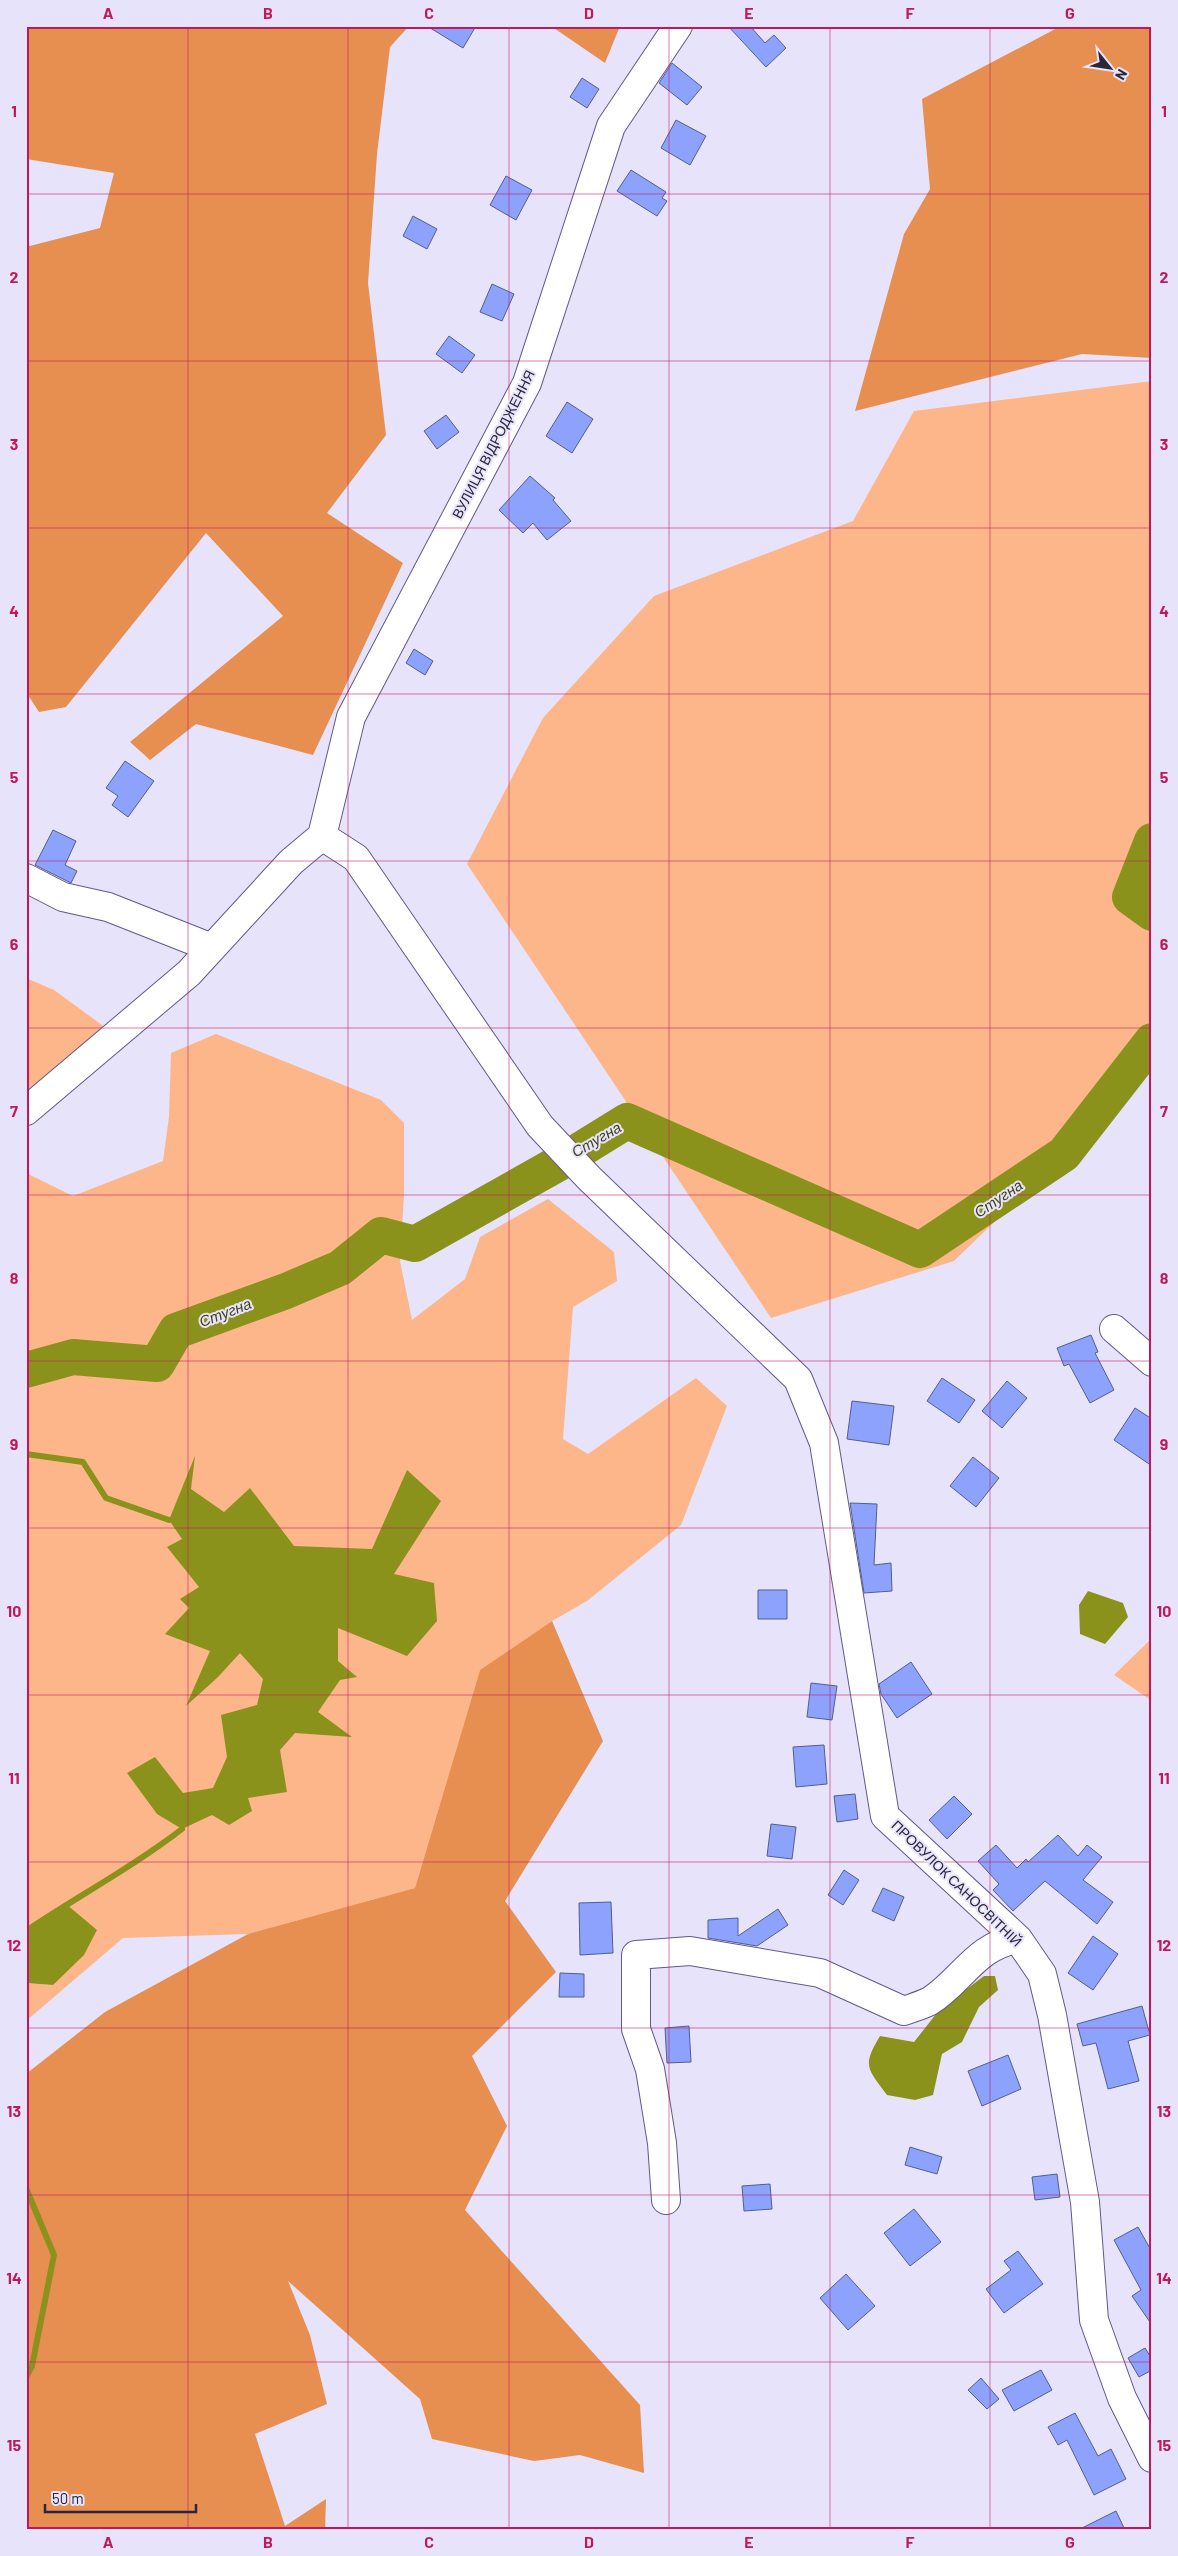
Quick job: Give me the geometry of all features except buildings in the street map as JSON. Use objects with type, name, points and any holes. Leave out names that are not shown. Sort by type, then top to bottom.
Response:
[{"type":"street","name":"ВУЛИЦЯ ВІДРОДЖЕННЯ","points":[[322,836],[351,717],[527,383],[610,126],[678,26]]},
{"type":"street","points":[[26,1111],[189,973],[291,862],[322,836]]},
{"type":"street","name":"ПРОВУЛОК САНОСВІТНІЙ","points":[[322,836],[356,858],[540,1126],[590,1178],[798,1379],[824,1443],[885,1816],[1018,1939],[1042,1974],[1052,2015],[1085,2202],[1094,2320],[1122,2398],[1152,2458]]},
{"type":"street","points":[[26,878],[63,897],[108,907],[212,948]]},
{"type":"street","points":[[1114,1329],[1152,1362]]},
{"type":"street","points":[[666,2200],[662,2143],[650,2069],[636,2028],[636,1955],[690,1951],[820,1973],[904,2011],[930,2001],[981,1954],[1005,1941],[1018,1939]]},
{"type":"shaded area","points":[[26,26],[409,26],[390,47],[377,154],[368,283],[386,435],[327,513],[403,563],[313,755],[196,724],[150,760],[130,742],[283,616],[206,533],[66,707],[39,712],[26,692],[26,247],[100,228],[114,173],[26,159]]},
{"type":"shaded area","points":[[551,26],[620,26],[605,63]]},
{"type":"shaded area","points":[[1061,26],[1152,26],[1152,358],[1082,354],[855,411],[904,234],[930,189],[922,99]]},
{"type":"shaded area","points":[[1152,381],[1152,1069],[954,1261],[771,1318],[467,864],[543,718],[654,596],[853,521],[914,411]]},
{"type":"shaded area","points":[[26,978],[54,990],[106,1028],[26,1098]]},
{"type":"shaded area","points":[[216,1034],[381,1100],[404,1123],[404,1194],[400,1261],[412,1320],[465,1279],[480,1237],[548,1199],[614,1252],[617,1281],[573,1307],[563,1439],[588,1454],[696,1378],[727,1406],[681,1525],[587,1601],[552,1621],[480,1670],[415,1888],[248,1934],[123,1938],[26,2021],[26,1983],[53,1985],[66,1904],[26,1931],[26,1173],[73,1196],[163,1161],[169,1117],[171,1053]]},
{"type":"shaded area","points":[[195,1456],[191,1489],[224,1512],[250,1488],[294,1546],[372,1549],[407,1470],[441,1501],[394,1574],[434,1583],[437,1621],[407,1656],[338,1628],[338,1661],[357,1677],[340,1680],[318,1712],[352,1737],[295,1733],[280,1750],[287,1792],[248,1798],[252,1811],[229,1825],[212,1815],[182,1829],[157,1814],[127,1773],[155,1757],[183,1793],[213,1788],[227,1757],[221,1715],[257,1705],[263,1679],[240,1653],[218,1677],[186,1706],[210,1651],[165,1634],[189,1608],[180,1599],[199,1587],[167,1547],[182,1539],[169,1520]]},
{"type":"shaded area","points":[[1088,1591],[1123,1603],[1128,1617],[1105,1644],[1080,1634],[1079,1605]]},
{"type":"shaded area","points":[[552,1621],[603,1741],[505,1901],[556,1972],[472,2056],[507,2126],[465,2210],[640,2405],[644,2473],[580,2455],[534,2461],[432,2439],[420,2399],[288,2281],[310,2335],[327,2404],[255,2434],[285,2526],[326,2499],[325,2530],[26,2530],[26,2074],[105,2012],[248,1934],[415,1888],[480,1670]]},
{"type":"shaded area","points":[[1152,1638],[1152,1701],[1114,1675]]},
{"type":"shaded area","points":[[66,1904],[97,1930],[84,1955],[53,1985],[26,1983],[26,1931]]},
{"type":"shaded area","points":[[984,1976],[995,1976],[998,1990],[979,2007],[962,2042],[942,2054],[933,2095],[915,2100],[887,2095],[869,2067],[871,2054],[880,2036],[914,2042],[940,2009]]},
{"type":"waterway","name":"Стугна","points":[[1152,841],[1130,897],[1152,913]]},
{"type":"waterway","name":"Стугна","points":[[26,1370],[73,1357],[157,1364],[176,1331],[286,1291],[340,1268],[381,1235],[415,1244],[559,1163],[627,1121],[920,1250],[1064,1154],[1152,1041]]},
{"type":"waterway","points":[[26,1454],[83,1462],[106,1498],[169,1520]]},
{"type":"waterway","points":[[26,1931],[144,1856],[182,1829]]},
{"type":"waterway","points":[[26,2188],[54,2255],[32,2366],[26,2377]]}]
